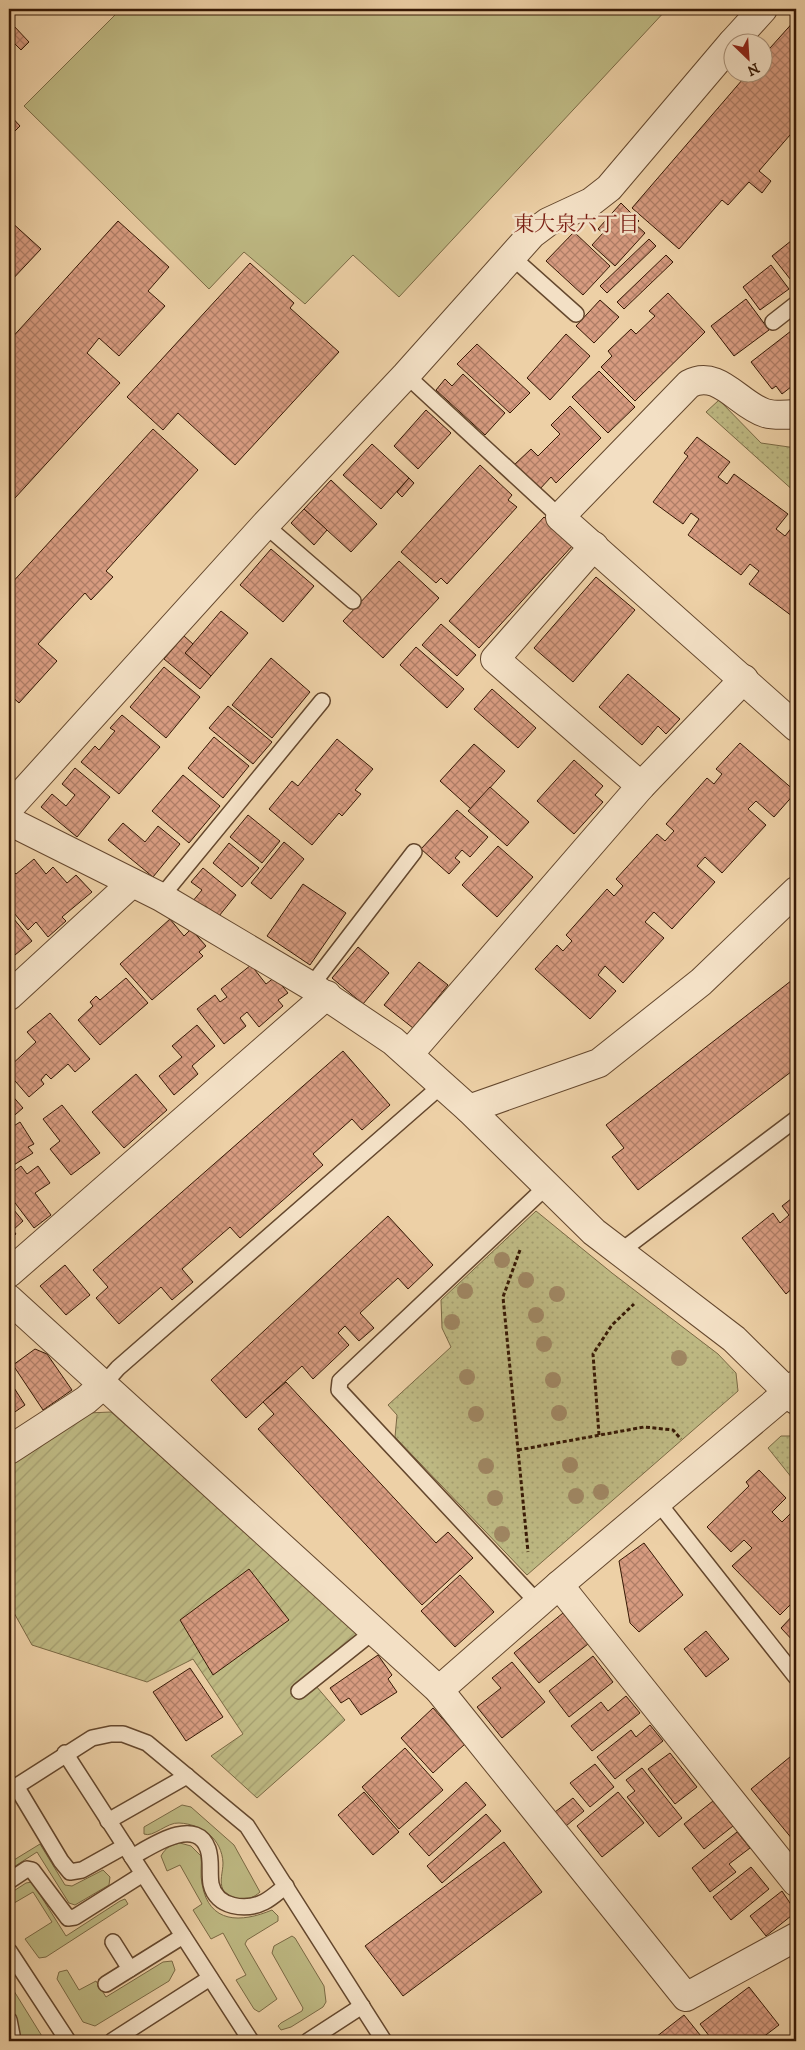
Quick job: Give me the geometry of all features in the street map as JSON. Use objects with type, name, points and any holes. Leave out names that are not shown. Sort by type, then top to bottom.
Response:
[{"type":"street","points":[[743,32],[763,9]]},
{"type":"street","points":[[9,808],[264,525],[406,375],[532,234],[544,225],[591,202],[609,188],[722,56]]},
{"type":"street","points":[[796,414],[774,415],[763,413],[712,380],[699,379],[689,384],[560,517],[744,678],[796,727]]},
{"type":"street","points":[[594,546],[495,659],[641,786]]},
{"type":"street","points":[[409,1054],[641,786],[744,678]]},
{"type":"street","points":[[9,821],[161,897],[319,991],[409,1054],[469,1109],[538,1194],[660,1280],[734,1338],[793,1392],[657,1501],[439,1690]]},
{"type":"street","points":[[9,996],[132,883]]},
{"type":"street","points":[[469,1109],[599,1063],[701,982],[796,891]]},
{"type":"street","points":[[9,1273],[319,991]]},
{"type":"street","points":[[9,1299],[102,1386],[439,1690],[686,1997],[796,1937]]},
{"type":"street","points":[[9,1450],[86,1400],[102,1386]]},
{"type":"street","points":[[550,1593],[796,1882]]},
{"type":"lane","points":[[512,256],[576,314]]},
{"type":"lane","points":[[773,322],[795,307]]},
{"type":"lane","points":[[406,375],[560,517]]},
{"type":"lane","points":[[264,525],[353,601]]},
{"type":"lane","points":[[161,897],[322,701]]},
{"type":"lane","points":[[319,991],[414,852]]},
{"type":"lane","points":[[102,1386],[118,1368],[442,1084]]},
{"type":"lane","points":[[621,1251],[796,1119]]},
{"type":"lane","points":[[538,1194],[340,1381],[339,1390],[550,1593]]},
{"type":"lane","points":[[657,1501],[796,1677]]},
{"type":"lane","points":[[299,1690],[374,1631]]},
{"type":"lane","points":[[286,1886],[264,1902],[255,1905],[240,1907],[222,1901],[211,1885],[206,1844],[192,1835],[184,1834],[164,1839],[82,1870],[70,1872],[12,1789],[65,1753],[101,1735],[131,1736],[147,1743],[247,1826],[286,1886],[384,2041]]},
{"type":"lane","points":[[65,1753],[251,2041]]},
{"type":"lane","points":[[108,1821],[187,1776]]},
{"type":"lane","points":[[9,1881],[27,1869],[32,1870],[68,1918],[75,1917],[143,1874]]},
{"type":"lane","points":[[106,1984],[183,1936]]},
{"type":"lane","points":[[114,1942],[130,1969]]},
{"type":"lane","points":[[9,1951],[68,2041]]},
{"type":"lane","points":[[112,2041],[210,1978]]},
{"type":"lane","points":[[308,2041],[362,2006]]},
{"type":"lane","points":[[9,2020],[12,2035],[10,2041]]},
{"type":"path","points":[[538,1194],[530,1223],[503,1297],[529,1567],[550,1593]]},
{"type":"path","points":[[599,1435],[593,1354],[612,1325],[660,1280]]},
{"type":"path","points":[[518,1450],[644,1427],[673,1430],[703,1463]]},
{"type":"shaded area","points":[[121,9],[667,9],[399,297],[353,255],[305,304],[244,252],[209,289],[24,106]]},
{"type":"shaded area","points":[[719,400],[761,443],[796,448],[796,493],[706,412]]},
{"type":"shaded area","points":[[536,1211],[612,1273],[718,1354],[736,1373],[738,1391],[527,1575],[395,1437],[397,1415],[388,1405],[451,1347],[442,1328],[441,1300]]},
{"type":"shaded area","points":[[111,1412],[368,1643],[316,1686],[345,1720],[257,1798],[211,1756],[243,1734],[193,1659],[147,1682],[32,1645],[9,1604],[9,1464],[88,1413]]},
{"type":"shaded area","points":[[781,1436],[796,1436],[796,1483],[768,1448]]},
{"type":"shaded area","points":[[182,1805],[191,1807],[234,1845],[260,1892],[251,1898],[241,1899],[227,1894],[223,1890],[221,1883],[223,1863],[219,1847],[209,1834],[195,1826],[174,1823],[152,1834],[144,1834],[144,1827]]},
{"type":"shaded area","points":[[180,1843],[191,1846],[201,1856],[201,1881],[206,1897],[212,1907],[219,1913],[228,1917],[238,1918],[249,1917],[272,1910],[278,1916],[278,1921],[247,1940],[245,1944],[277,1999],[259,2012],[254,2009],[236,1980],[246,1975],[223,1933],[211,1939],[193,1910],[202,1904],[180,1865],[167,1871],[161,1856],[169,1847]]},
{"type":"shaded area","points":[[40,1844],[65,1885],[72,1886],[103,1870],[110,1877],[109,1885],[75,1905],[69,1903],[37,1852],[9,1870],[9,1863]]},
{"type":"shaded area","points":[[32,1882],[66,1936],[120,1901],[125,1899],[128,1904],[46,1957],[39,1958],[25,1939],[52,1922],[33,1892],[9,1906],[9,1894],[26,1883]]},
{"type":"shaded area","points":[[292,1936],[324,1986],[326,2002],[323,2007],[291,2027],[281,2030],[278,2026],[281,2023],[302,2011],[303,2008],[272,1953],[274,1946]]},
{"type":"shaded area","points":[[172,1961],[175,1970],[169,1981],[95,2026],[83,2022],[57,1979],[59,1972],[67,1970],[79,1990],[96,1981],[106,1997],[163,1962]]},
{"type":"shaded area","points":[[9,1983],[45,2041],[17,2041],[17,2021],[9,2007]]},
{"type":"building","points":[[796,19],[796,128],[759,171],[771,181],[762,193],[749,182],[728,205],[722,200],[679,249],[632,208],[740,82],[772,82],[772,46]]},
{"type":"building","points":[[13,25],[29,42],[21,50],[9,38],[9,30]]},
{"type":"building","points":[[9,42],[14,48],[9,53]]},
{"type":"building","points":[[9,114],[20,126],[9,137]]},
{"type":"building","points":[[621,203],[639,221],[635,224],[645,233],[615,266],[592,245],[603,233],[598,229]]},
{"type":"building","points":[[9,220],[41,249],[9,283]]},
{"type":"building","points":[[118,221],[169,267],[148,291],[165,306],[119,356],[99,338],[87,353],[120,383],[15,498],[9,493],[9,341]]},
{"type":"building","points":[[574,232],[610,266],[583,295],[546,261]]},
{"type":"building","points":[[796,237],[796,282],[794,284],[772,256]]},
{"type":"building","points":[[649,239],[656,246],[607,293],[600,286]]},
{"type":"building","points":[[666,255],[673,262],[624,309],[617,302]]},
{"type":"building","points":[[250,263],[294,303],[290,308],[339,352],[235,465],[178,413],[163,430],[127,397]]},
{"type":"building","points":[[771,265],[789,289],[760,310],[743,287]]},
{"type":"building","points":[[668,293],[705,332],[635,401],[601,367],[612,356],[608,351],[631,329],[636,334],[655,316],[649,311]]},
{"type":"building","points":[[746,299],[769,330],[734,356],[711,326]]},
{"type":"building","points":[[600,300],[619,317],[594,343],[576,326]]},
{"type":"building","points":[[791,331],[796,338],[796,383],[782,394],[776,386],[772,389],[751,362]]},
{"type":"building","points":[[566,334],[590,356],[550,400],[527,378]]},
{"type":"building","points":[[477,344],[530,393],[510,413],[457,364]]},
{"type":"building","points":[[599,371],[635,407],[608,433],[572,397]]},
{"type":"building","points":[[463,374],[505,413],[485,435],[436,390],[445,379],[452,386]]},
{"type":"building","points":[[570,406],[601,438],[556,483],[551,477],[539,490],[514,465],[531,449],[538,456],[560,434],[551,425]]},
{"type":"building","points":[[426,410],[451,433],[418,469],[394,446]]},
{"type":"building","points":[[153,429],[198,470],[106,571],[113,577],[91,600],[85,593],[38,644],[57,661],[19,703],[9,694],[9,586]]},
{"type":"building","points":[[697,437],[730,462],[718,477],[727,484],[734,474],[788,514],[776,529],[785,536],[793,526],[796,528],[796,619],[749,584],[759,571],[750,564],[741,575],[688,535],[699,519],[691,513],[683,524],[653,502],[688,456],[684,453]]},
{"type":"building","points":[[372,444],[409,478],[381,509],[343,475]]},
{"type":"building","points":[[480,465],[512,495],[508,500],[517,507],[447,584],[441,578],[436,583],[401,552]]},
{"type":"building","points":[[409,478],[414,483],[402,497],[397,492]]},
{"type":"building","points":[[331,480],[377,524],[351,552],[304,509]]},
{"type":"building","points":[[304,509],[327,530],[314,545],[291,523]]},
{"type":"building","points":[[544,517],[574,544],[479,648],[449,621]]},
{"type":"building","points":[[271,549],[314,586],[283,622],[240,585]]},
{"type":"building","points":[[399,561],[439,598],[383,658],[343,621]]},
{"type":"building","points":[[596,577],[635,610],[573,682],[534,648]]},
{"type":"building","points":[[221,611],[248,633],[211,676],[185,653]]},
{"type":"building","points":[[441,624],[476,655],[457,676],[422,645]]},
{"type":"building","points":[[184,636],[193,644],[185,653],[211,676],[200,689],[164,659]]},
{"type":"building","points":[[416,647],[464,689],[447,708],[400,665]]},
{"type":"building","points":[[271,658],[310,692],[272,738],[232,705]]},
{"type":"building","points":[[164,667],[200,697],[166,738],[130,707]]},
{"type":"building","points":[[628,674],[680,719],[666,734],[658,726],[642,745],[599,707]]},
{"type":"building","points":[[492,689],[536,728],[518,748],[474,709]]},
{"type":"building","points":[[228,706],[272,742],[253,764],[209,728]]},
{"type":"building","points":[[122,715],[160,747],[119,794],[81,762],[95,746],[99,750],[115,731],[110,728]]},
{"type":"building","points":[[214,737],[249,766],[223,798],[188,768]]},
{"type":"building","points":[[337,739],[373,769],[355,790],[361,794],[342,816],[339,813],[312,845],[269,809],[292,781],[298,786]]},
{"type":"building","points":[[740,743],[796,792],[774,817],[756,801],[748,809],[766,825],[722,873],[705,857],[697,866],[715,882],[672,929],[654,912],[645,922],[664,938],[623,983],[605,966],[598,975],[616,991],[590,1019],[535,969],[557,945],[563,951],[572,941],[566,935],[607,889],[614,896],[623,886],[616,879],[657,834],[665,841],[674,831],[666,824],[707,778],[714,784],[722,774],[716,769]]},
{"type":"building","points":[[474,744],[505,771],[471,809],[440,781]]},
{"type":"building","points":[[574,760],[603,786],[595,795],[603,802],[574,834],[537,801]]},
{"type":"building","points":[[75,768],[110,797],[77,837],[41,807],[52,794],[66,806],[75,795],[62,784]]},
{"type":"building","points":[[183,775],[220,806],[189,843],[152,811]]},
{"type":"building","points":[[490,787],[529,822],[507,846],[468,811]]},
{"type":"building","points":[[457,810],[488,837],[470,857],[462,850],[455,858],[460,862],[449,874],[421,849]]},
{"type":"building","points":[[248,815],[280,841],[262,863],[230,837]]},
{"type":"building","points":[[123,823],[145,842],[158,826],[180,844],[153,877],[108,840]]},
{"type":"building","points":[[284,842],[304,859],[271,899],[251,883]]},
{"type":"building","points":[[229,843],[259,868],[242,887],[213,863]]},
{"type":"building","points":[[498,846],[533,877],[497,917],[462,885]]},
{"type":"building","points":[[34,859],[46,874],[53,867],[67,883],[76,875],[92,892],[62,917],[66,921],[48,937],[36,922],[28,930],[9,907],[9,873],[12,870],[16,874]]},
{"type":"building","points":[[203,868],[236,895],[219,916],[205,906],[202,910],[192,902],[202,890],[191,882]]},
{"type":"building","points":[[303,884],[346,913],[310,965],[267,936]]},
{"type":"building","points":[[9,913],[32,941],[15,955],[9,948]]},
{"type":"building","points":[[170,919],[184,936],[191,929],[206,946],[199,952],[203,956],[152,1000],[120,964]]},
{"type":"building","points":[[358,947],[389,973],[363,1004],[332,978]]},
{"type":"building","points":[[419,962],[448,985],[413,1028],[384,1005]]},
{"type":"building","points":[[251,965],[266,984],[275,977],[288,993],[278,1000],[283,1006],[259,1027],[247,1012],[240,1018],[246,1026],[224,1044],[197,1009],[215,995],[220,1002],[227,997],[221,989]]},
{"type":"building","points":[[796,977],[796,1068],[638,1190],[612,1157],[624,1148],[606,1125]]},
{"type":"building","points":[[126,978],[148,1003],[100,1045],[78,1020],[93,1006],[90,1002],[96,996],[100,1000]]},
{"type":"building","points":[[50,1013],[90,1059],[75,1072],[68,1064],[51,1079],[46,1074],[41,1080],[44,1084],[29,1097],[9,1074],[9,1067],[36,1042],[27,1032]]},
{"type":"building","points":[[197,1025],[215,1046],[192,1066],[198,1074],[174,1095],[159,1076],[182,1057],[172,1046]]},
{"type":"building","points":[[343,1051],[390,1105],[362,1130],[352,1119],[313,1154],[323,1165],[240,1238],[230,1227],[182,1269],[193,1282],[172,1300],[161,1287],[119,1324],[96,1298],[108,1287],[93,1270]]},
{"type":"building","points":[[136,1074],[167,1110],[124,1148],[92,1112]]},
{"type":"building","points":[[9,1092],[23,1108],[9,1120]]},
{"type":"building","points":[[62,1105],[100,1153],[71,1175],[50,1149],[60,1141],[43,1119]]},
{"type":"building","points":[[20,1122],[34,1144],[28,1147],[33,1153],[9,1168],[9,1129]]},
{"type":"building","points":[[21,1166],[27,1174],[38,1166],[50,1183],[35,1193],[51,1215],[34,1228],[9,1195],[9,1175]]},
{"type":"building","points":[[796,1195],[796,1285],[786,1294],[742,1238],[773,1213],[780,1223],[789,1215],[782,1206]]},
{"type":"building","points":[[9,1204],[23,1221],[13,1230],[16,1234],[9,1240]]},
{"type":"building","points":[[388,1216],[433,1265],[408,1289],[398,1278],[360,1313],[374,1328],[359,1341],[345,1326],[338,1333],[349,1345],[313,1379],[302,1366],[246,1418],[211,1380]]},
{"type":"building","points":[[65,1265],[90,1295],[66,1315],[40,1286]]},
{"type":"building","points":[[35,1349],[47,1354],[72,1390],[43,1410],[13,1365]]},
{"type":"building","points":[[9,1380],[25,1405],[9,1416]]},
{"type":"building","points":[[286,1382],[436,1543],[448,1532],[473,1558],[422,1605],[258,1429],[274,1414],[263,1402]]},
{"type":"building","points":[[759,1470],[786,1498],[772,1512],[782,1522],[790,1514],[796,1520],[796,1605],[793,1602],[780,1615],[732,1566],[752,1548],[744,1540],[731,1552],[707,1527],[749,1486],[746,1482]]},
{"type":"building","points":[[644,1543],[683,1595],[639,1632],[630,1623],[619,1561]]},
{"type":"building","points":[[249,1569],[289,1620],[213,1675],[180,1620]]},
{"type":"building","points":[[460,1575],[494,1612],[455,1647],[421,1611]]},
{"type":"building","points":[[796,1612],[796,1644],[781,1628]]},
{"type":"building","points":[[563,1613],[588,1644],[539,1683],[514,1653]]},
{"type":"building","points":[[9,1625],[14,1637],[9,1639]]},
{"type":"building","points":[[706,1631],[729,1659],[706,1677],[684,1649]]},
{"type":"building","points":[[378,1655],[392,1675],[388,1679],[397,1692],[361,1715],[349,1698],[341,1703],[330,1688]]},
{"type":"building","points":[[593,1656],[613,1682],[569,1717],[549,1691]]},
{"type":"building","points":[[512,1662],[545,1702],[502,1738],[477,1707],[501,1688],[492,1678]]},
{"type":"building","points":[[190,1668],[223,1717],[186,1741],[153,1692]]},
{"type":"building","points":[[626,1696],[640,1713],[592,1751],[571,1726],[601,1702],[608,1711]]},
{"type":"building","points":[[433,1708],[465,1744],[433,1773],[401,1738]]},
{"type":"building","points":[[650,1725],[663,1741],[615,1779],[597,1757],[631,1730],[636,1737]]},
{"type":"building","points":[[405,1748],[443,1790],[399,1829],[362,1787]]},
{"type":"building","points":[[796,1752],[796,1837],[793,1840],[751,1789]]},
{"type":"building","points":[[670,1753],[697,1787],[675,1804],[648,1769]]},
{"type":"building","points":[[595,1764],[614,1787],[590,1807],[570,1783]]},
{"type":"building","points":[[642,1768],[682,1818],[659,1837],[627,1797],[635,1791],[626,1780]]},
{"type":"building","points":[[466,1782],[486,1805],[429,1856],[409,1834]]},
{"type":"building","points":[[364,1792],[399,1832],[373,1855],[338,1815]]},
{"type":"building","points":[[618,1792],[644,1823],[602,1857],[577,1826]]},
{"type":"building","points":[[573,1798],[584,1811],[566,1826],[555,1812]]},
{"type":"building","points":[[713,1801],[733,1826],[704,1849],[684,1824]]},
{"type":"building","points":[[486,1814],[501,1831],[442,1883],[427,1866]]},
{"type":"building","points":[[737,1832],[750,1848],[729,1864],[736,1872],[710,1892],[692,1868]]},
{"type":"building","points":[[504,1842],[542,1892],[403,1996],[365,1946]]},
{"type":"building","points":[[751,1867],[769,1889],[731,1920],[713,1897]]},
{"type":"building","points":[[782,1891],[796,1912],[766,1936],[750,1916]]},
{"type":"building","points":[[749,1987],[779,2025],[758,2041],[713,2041],[700,2024]]},
{"type":"building","points":[[684,2015],[705,2041],[659,2041],[656,2037]]},
{"type":"district","name":"東大泉六丁目","points":[[576,225]]}]
